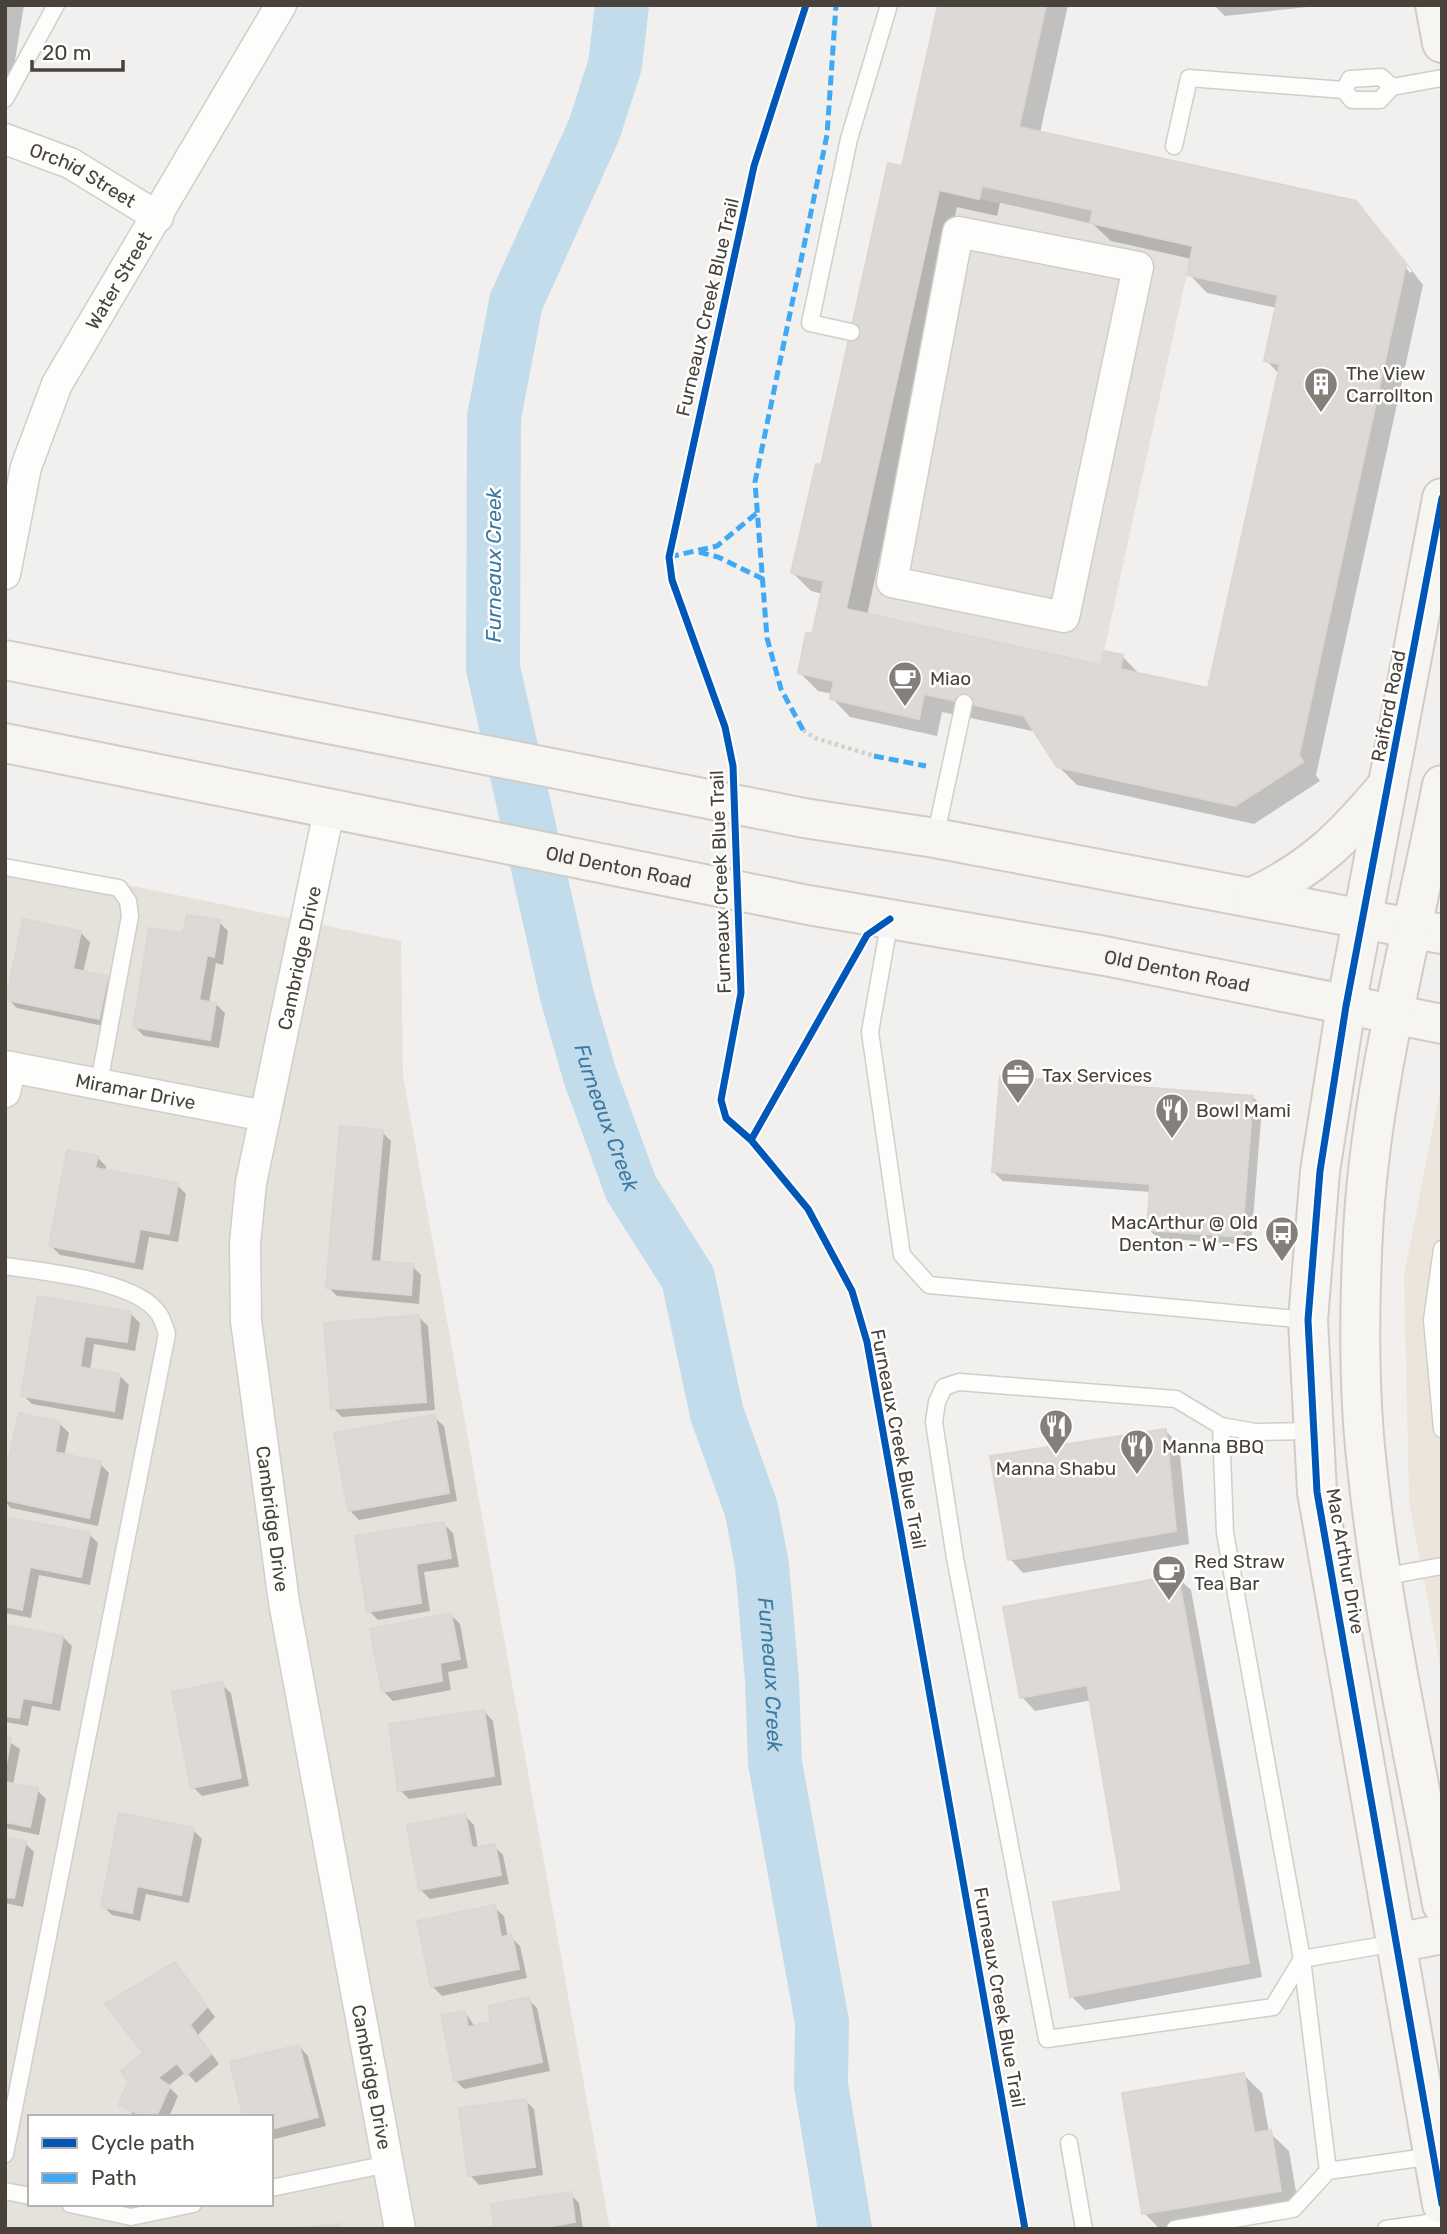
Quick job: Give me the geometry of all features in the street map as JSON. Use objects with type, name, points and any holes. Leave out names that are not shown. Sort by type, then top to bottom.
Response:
[{"type":"main road","points":[[1435,5],[1442,43]]},
{"type":"main road","name":"Raiford Road","points":[[1363,919],[1442,498]]},
{"type":"main road","points":[[5,660],[804,818],[935,838],[1427,931],[1442,785]]},
{"type":"main road","name":"Old Denton Road","points":[[5,743],[330,806],[418,828],[808,905],[1105,956],[1442,1024]]},
{"type":"main road","points":[[1253,897],[1292,879],[1313,863],[1344,837],[1389,785]]},
{"type":"main road","name":"Mac Arthur Drive","points":[[1363,919],[1346,1006],[1320,1171],[1308,1320],[1313,1431],[1317,1492],[1442,2204]]},
{"type":"main road","name":"Mac Arthur Drive","points":[[1427,931],[1395,1015],[1367,1179],[1360,1310],[1360,1387],[1366,1466],[1381,1577],[1442,1904]]},
{"type":"main road","points":[[1396,1943],[1442,1934]]},
{"type":"street","name":"Water Street","points":[[5,574],[26,467],[57,384],[281,5]]},
{"type":"street","name":"Orchid Street","points":[[5,139],[70,163],[158,217]]},
{"type":"street","points":[[958,232],[1138,267],[1064,617],[930,590],[892,582],[958,232]]},
{"type":"street","name":"Cambridge Drive","points":[[330,806],[251,1183],[245,1243],[246,1321],[284,1602],[400,2229]]},
{"type":"street","name":"Miramar Drive","points":[[7,1075],[99,1083],[265,1116]]},
{"type":"lane","points":[[5,99],[56,5]]},
{"type":"lane","points":[[851,332],[810,323],[849,139],[889,5]]},
{"type":"lane","points":[[1174,146],[1189,78],[1344,90],[1352,100],[1380,100],[1392,86],[1442,78]]},
{"type":"lane","points":[[935,838],[964,703]]},
{"type":"lane","points":[[5,867],[119,888],[128,901],[130,916],[99,1083]]},
{"type":"lane","points":[[890,919],[870,1031],[902,1255],[929,1285],[1308,1320]]},
{"type":"lane","points":[[1442,1249],[1432,1320],[1442,1429]]},
{"type":"lane","points":[[5,1266],[69,1276],[131,1292],[158,1312],[167,1334],[5,2154]]},
{"type":"lane","points":[[1313,1431],[1255,1432],[1221,1426],[1176,1399],[959,1382],[944,1387],[937,1402],[934,1422],[956,1558],[1046,2039],[1273,2007],[1302,1959],[1396,1943]]},
{"type":"lane","points":[[1221,1426],[1225,1533],[1302,1959],[1328,2171]]},
{"type":"lane","points":[[1381,1577],[1442,1566]]},
{"type":"lane","points":[[1069,2143],[1084,2229]]},
{"type":"lane","points":[[1175,2229],[1293,2209],[1328,2171],[1433,2156]]},
{"type":"lane","points":[[273,2188],[388,2164]]},
{"type":"lane","points":[[5,2190],[28,2196]]},
{"type":"lane","points":[[79,2206],[131,2217],[183,2206]]},
{"type":"lane","points":[[1387,2229],[1442,2221]]},
{"type":"path","points":[[803,730],[815,738],[874,756]]},
{"type":"shaded area","points":[[939,190],[1193,246],[1101,665],[846,609]]},
{"type":"shaded area","points":[[5,860],[401,941],[403,1076],[610,2229],[5,2229]]},
{"type":"shaded area","points":[[1439,1096],[1442,1096],[1442,1675],[1409,1502],[1404,1276]]},
{"type":"building","name":"The View Carrollton","points":[[938,5],[1046,5],[1019,127],[1356,201],[1406,265],[1299,755],[1303,762],[1235,806],[1057,767],[1024,716],[924,694],[919,719],[830,699],[834,681],[798,673],[806,633],[812,634],[824,581],[791,573],[816,464],[821,465],[888,163],[902,166]],"holes":[[[982,186],[1093,210],[1090,223],[1193,246],[1187,275],[1278,295],[1264,361],[1280,364],[1208,688],[1120,669],[1123,655],[1104,651],[1101,665],[846,609],[939,190],[979,199]]]},
{"type":"building","points":[[187,915],[220,920],[214,957],[207,955],[199,1000],[216,1003],[210,1040],[133,1027],[149,928],[183,933]]},
{"type":"building","points":[[23,919],[81,931],[73,969],[108,976],[99,1019],[6,1000]]},
{"type":"building","points":[[1000,1076],[1253,1096],[1242,1237],[1147,1230],[1150,1184],[992,1172]]},
{"type":"building","points":[[340,1126],[383,1130],[371,1261],[413,1264],[411,1295],[326,1288]]},
{"type":"building","points":[[67,1150],[98,1156],[95,1168],[178,1183],[169,1234],[140,1229],[134,1262],[49,1246]]},
{"type":"building","points":[[38,1296],[131,1312],[127,1342],[85,1336],[80,1367],[120,1374],[114,1411],[21,1396]]},
{"type":"building","points":[[419,1315],[426,1402],[331,1409],[324,1323]]},
{"type":"building","points":[[19,1413],[60,1422],[55,1452],[101,1462],[89,1518],[5,1500],[5,1475]]},
{"type":"building","points":[[435,1415],[449,1493],[348,1511],[334,1433]]},
{"type":"building","points":[[1166,1429],[1176,1531],[1008,1560],[990,1456]]},
{"type":"building","points":[[5,1517],[90,1533],[81,1577],[30,1567],[22,1610],[5,1606]]},
{"type":"building","points":[[444,1522],[451,1558],[416,1564],[421,1603],[367,1612],[355,1536]]},
{"type":"building","points":[[1178,1575],[1249,1963],[1070,1997],[1053,1902],[1122,1891],[1087,1685],[1020,1698],[1003,1607]]},
{"type":"building","points":[[451,1613],[460,1659],[440,1663],[442,1681],[382,1692],[370,1629]]},
{"type":"building","points":[[5,1625],[63,1636],[51,1703],[23,1698],[19,1718],[5,1716]]},
{"type":"building","points":[[222,1682],[241,1778],[191,1788],[172,1692]]},
{"type":"building","points":[[484,1710],[494,1776],[398,1791],[389,1724]]},
{"type":"building","points":[[5,1737],[11,1738],[5,1770]]},
{"type":"building","points":[[5,1782],[38,1788],[30,1827],[5,1822]]},
{"type":"building","points":[[119,1813],[194,1828],[181,1895],[137,1886],[132,1913],[101,1907]]},
{"type":"building","points":[[465,1814],[472,1848],[495,1844],[501,1875],[419,1890],[407,1825]]},
{"type":"building","points":[[5,1837],[26,1841],[14,1898],[5,1897]]},
{"type":"building","points":[[495,1905],[501,1937],[512,1935],[519,1969],[431,1987],[417,1921]]},
{"type":"building","points":[[175,1962],[207,2007],[190,2025],[211,2054],[186,2075],[177,2063],[158,2078],[170,2086],[157,2115],[141,2115],[119,2105],[128,2081],[121,2071],[143,2053],[105,2004]]},
{"type":"building","points":[[529,1997],[542,2062],[454,2081],[441,2015],[465,2011],[468,2027],[491,2022],[488,2006]]},
{"type":"building","points":[[299,2045],[318,2117],[273,2128],[273,2115],[243,2115],[230,2062]]},
{"type":"building","points":[[1244,2073],[1254,2133],[1271,2130],[1281,2191],[1142,2214],[1122,2093]]},
{"type":"building","points":[[526,2099],[535,2167],[468,2176],[459,2108]]},
{"type":"building","points":[[571,2192],[575,2222],[553,2226],[553,2229],[479,2229],[494,2226],[491,2204]]},
{"type":"building","points":[[339,2224],[339,2229],[298,2228]]},
{"type":"waterway","name":"Furneaux Creek","points":[[622,5],[615,65],[594,130],[516,302],[494,417],[493,668],[567,996],[590,1076],[631,1188],[688,1278],[717,1414],[751,1508],[762,1565],[772,1680],[775,1763],[822,2022],[821,2085],[845,2229]]},
{"type":"marked path","points":[[803,730],[781,689],[767,638],[755,482],[827,135],[836,5]]},
{"type":"marked path","points":[[669,557],[717,546],[758,512]]},
{"type":"marked path","points":[[699,552],[718,557],[763,579]]},
{"type":"marked path","points":[[874,756],[926,766]]},
{"type":"cycle path","name":"Furneaux Creek Blue Trail","points":[[806,5],[754,166],[669,557],[672,580],[725,727],[733,766],[741,993],[721,1100],[726,1118],[751,1140],[808,1209],[852,1291],[867,1342],[1025,2229]]},
{"type":"cycle path","points":[[1442,498],[1346,1006],[1320,1171],[1308,1320],[1317,1492],[1442,2204]]},
{"type":"cycle path","points":[[751,1140],[867,935],[890,919]]},
{"type":"place","name":"The View Carrollton","points":[[1321,414]]},
{"type":"place","name":"Miao","points":[[905,708]]},
{"type":"place","name":"Tax Services","points":[[1018,1105]]},
{"type":"place","name":"Bowl Mami","points":[[1172,1140]]},
{"type":"place","name":"MacArthur @ Old Denton - W - FS","points":[[1282,1263]]},
{"type":"place","name":"Manna Shabu","points":[[1056,1456]]},
{"type":"place","name":"Manna BBQ","points":[[1137,1476]]},
{"type":"place","name":"Red Straw Tea Bar","points":[[1169,1602]]}]
